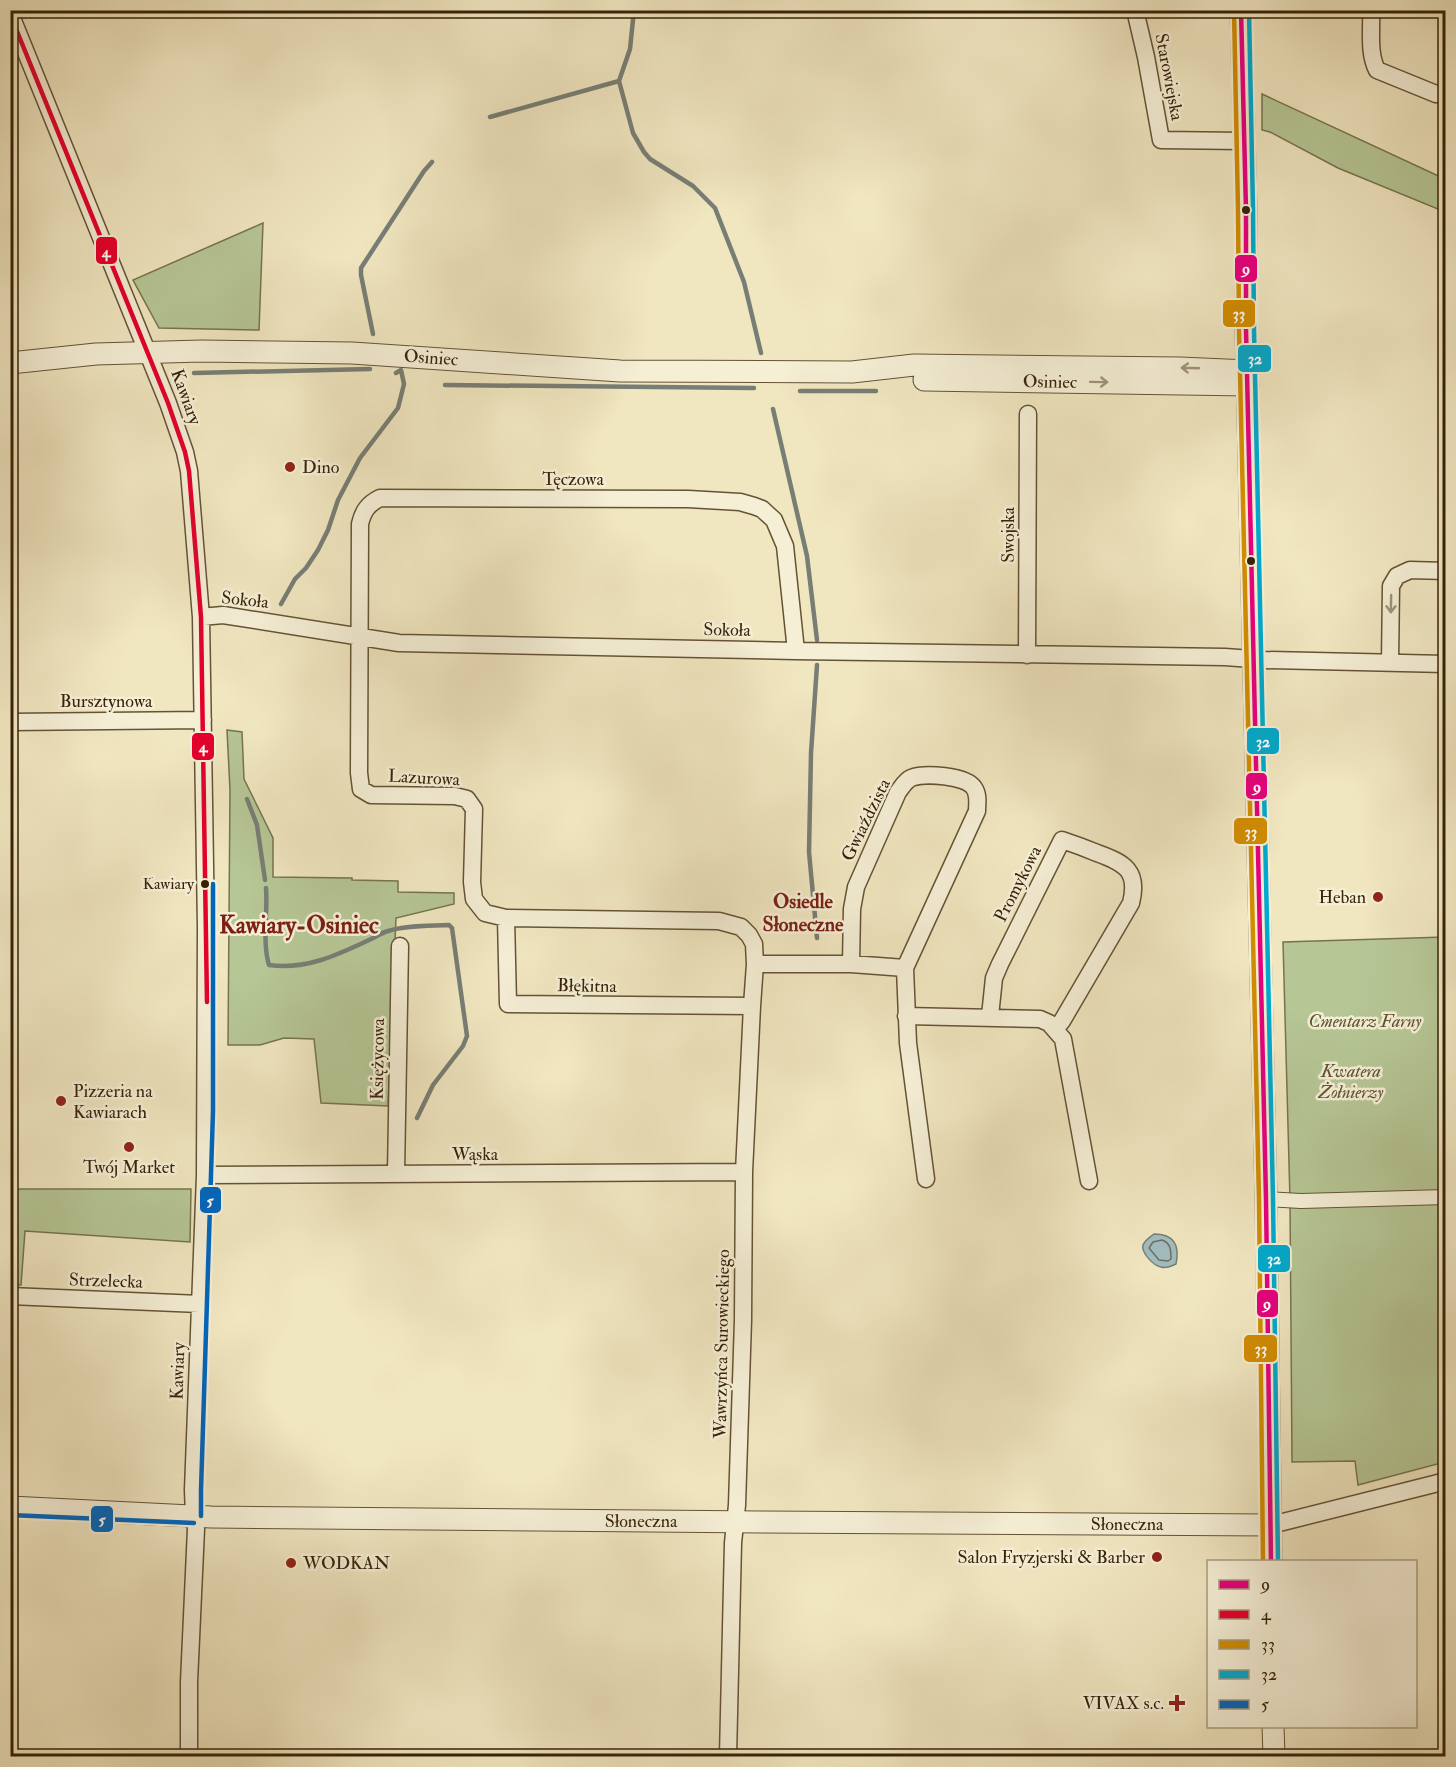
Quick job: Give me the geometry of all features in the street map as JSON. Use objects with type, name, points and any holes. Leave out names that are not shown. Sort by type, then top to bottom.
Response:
[{"type":"street","name":"Starowiejska","points":[[1135,10],[1161,140],[1245,141]]},
{"type":"street","points":[[1241,10],[1266,1199],[1271,1560]]},
{"type":"street","points":[[1371,10],[1372,55],[1373,64],[1377,70],[1436,94],[1446,95]]},
{"type":"street","name":"Kawiary","points":[[10,13],[168,404],[185,452],[189,471],[201,617],[207,938],[205,1175],[193,1490],[196,1529],[189,1682],[189,1756]]},
{"type":"street","name":"Osiniec","points":[[10,363],[147,351],[352,353],[620,371],[852,372],[914,365],[1180,368],[1248,378]]},
{"type":"street","name":"Swojska","points":[[1027,655],[1028,414]]},
{"type":"street","name":"Tęczowa","points":[[360,638],[360,524],[362,514],[368,506],[380,498],[688,499],[740,502],[762,509],[774,520],[785,546],[796,651]]},
{"type":"street","points":[[1390,663],[1391,585],[1397,576],[1410,570],[1446,571]]},
{"type":"street","name":"Sokoła","points":[[201,617],[223,615],[399,643],[1446,664]]},
{"type":"street","name":"Lazurowa","points":[[360,638],[359,773],[361,789],[371,795],[455,796],[467,799],[474,809],[472,882],[474,899],[485,913],[506,918],[719,921],[741,927],[749,934]]},
{"type":"street","name":"Bursztynowa","points":[[10,722],[202,720]]},
{"type":"street","name":"Gwiaździsta","points":[[851,964],[852,909],[856,887],[898,792],[909,779],[920,776],[956,777],[974,786],[977,811],[905,968],[908,1043],[926,1179]]},
{"type":"street","name":"Promykowa","points":[[990,1016],[994,978],[1062,840],[1118,860],[1130,873],[1133,894],[1131,903],[1062,1021],[1055,1029]]},
{"type":"street","name":"Błękitna","points":[[506,918],[508,1004],[752,1006]]},
{"type":"street","name":"Wawrzyńca Surowieckiego","points":[[728,1756],[743,1320],[744,1172],[756,964],[754,944],[749,934]]},
{"type":"street","name":"Księżycowa","points":[[396,1173],[400,946]]},
{"type":"street","points":[[756,964],[851,964],[905,968]]},
{"type":"street","points":[[906,1016],[990,1016],[1040,1019],[1055,1029],[1063,1039],[1089,1180]]},
{"type":"street","name":"Wąska","points":[[205,1175],[744,1172]]},
{"type":"street","points":[[1266,1199],[1301,1201],[1446,1197]]},
{"type":"street","name":"Strzelecka","points":[[10,1296],[200,1304]]},
{"type":"street","points":[[1271,1525],[1446,1480]]},
{"type":"street","name":"Słoneczna","points":[[10,1507],[194,1516],[1271,1525]]},
{"type":"street","points":[[1273,1728],[1274,1756]]},
{"type":"green space","points":[[1262,94],[1445,179],[1445,212],[1338,168],[1262,130]]},
{"type":"green space","points":[[263,223],[259,330],[159,328],[133,280]]},
{"type":"green space","points":[[227,730],[242,732],[244,779],[273,838],[273,877],[398,881],[398,892],[454,893],[454,904],[396,918],[388,1106],[321,1103],[314,1039],[284,1038],[260,1045],[228,1045],[230,790]]},
{"type":"green space","name":"Cmentarz Farny","points":[[1445,937],[1445,1462],[1358,1485],[1355,1461],[1292,1462],[1290,1200],[1283,942]]},
{"type":"green space","points":[[11,1189],[191,1189],[190,1242],[25,1231],[21,1285],[11,1285]]},
{"type":"water","points":[[1154,1234],[1171,1238],[1174,1242],[1177,1251],[1176,1264],[1161,1267],[1146,1255],[1143,1245]]},
{"type":"waterway","points":[[490,117],[619,81],[630,49],[634,10]]},
{"type":"waterway","points":[[619,81],[633,133],[644,152],[650,159],[693,186],[715,208],[744,282],[761,353]]},
{"type":"waterway","points":[[373,334],[361,268],[432,162]]},
{"type":"waterway","points":[[194,373],[370,369]]},
{"type":"waterway","points":[[281,604],[295,579],[318,550],[328,530],[338,500],[360,458],[398,408],[404,384],[401,370],[396,373]]},
{"type":"waterway","points":[[445,385],[754,388]]},
{"type":"waterway","points":[[800,391],[876,391]]},
{"type":"waterway","points":[[773,409],[807,556],[817,640]]},
{"type":"waterway","points":[[817,665],[811,753],[809,852],[817,938]]},
{"type":"waterway","points":[[247,799],[257,825],[265,880]]},
{"type":"waterway","points":[[266,888],[266,947],[269,965],[307,964],[343,952],[395,929],[449,925],[452,928],[467,1036],[463,1046],[433,1085],[417,1118]]},
{"type":"transit line","name":"33","points":[[1234,10],[1259,1199],[1263,1560]]},
{"type":"transit line","name":"9","points":[[1241,10],[1266,1199],[1271,1560]]},
{"type":"transit line","name":"32","points":[[1249,10],[1278,1560]]},
{"type":"transit line","name":"4","points":[[10,14],[168,403],[189,471],[201,617],[207,1002]]},
{"type":"transit line","name":"5","points":[[201,1516],[213,1111],[213,884]]},
{"type":"transit line","name":"5","points":[[10,1515],[194,1523]]},
{"type":"place","name":"Dino","points":[[290,467]]},
{"type":"place","name":"Kawiary","points":[[205,884]]},
{"type":"place","name":"Heban","points":[[1378,897]]},
{"type":"place","name":"Pizzeria na Kawiarach","points":[[61,1101]]},
{"type":"place","name":"Twój Market","points":[[129,1147]]},
{"type":"place","name":"Salon Fryzjerski & Barber","points":[[1157,1557]]},
{"type":"place","name":"WODKAN","points":[[291,1563]]},
{"type":"place","name":"VIVAX s.c.","points":[[1177,1703]]},
{"type":"district","name":"Osiedle Słoneczne","points":[[803,912]]},
{"type":"district","name":"Kawiary-Osiniec","points":[[299,925]]},
{"type":"park label","name":"Kwatera Żołnierzy","points":[[1351,1081]]}]
